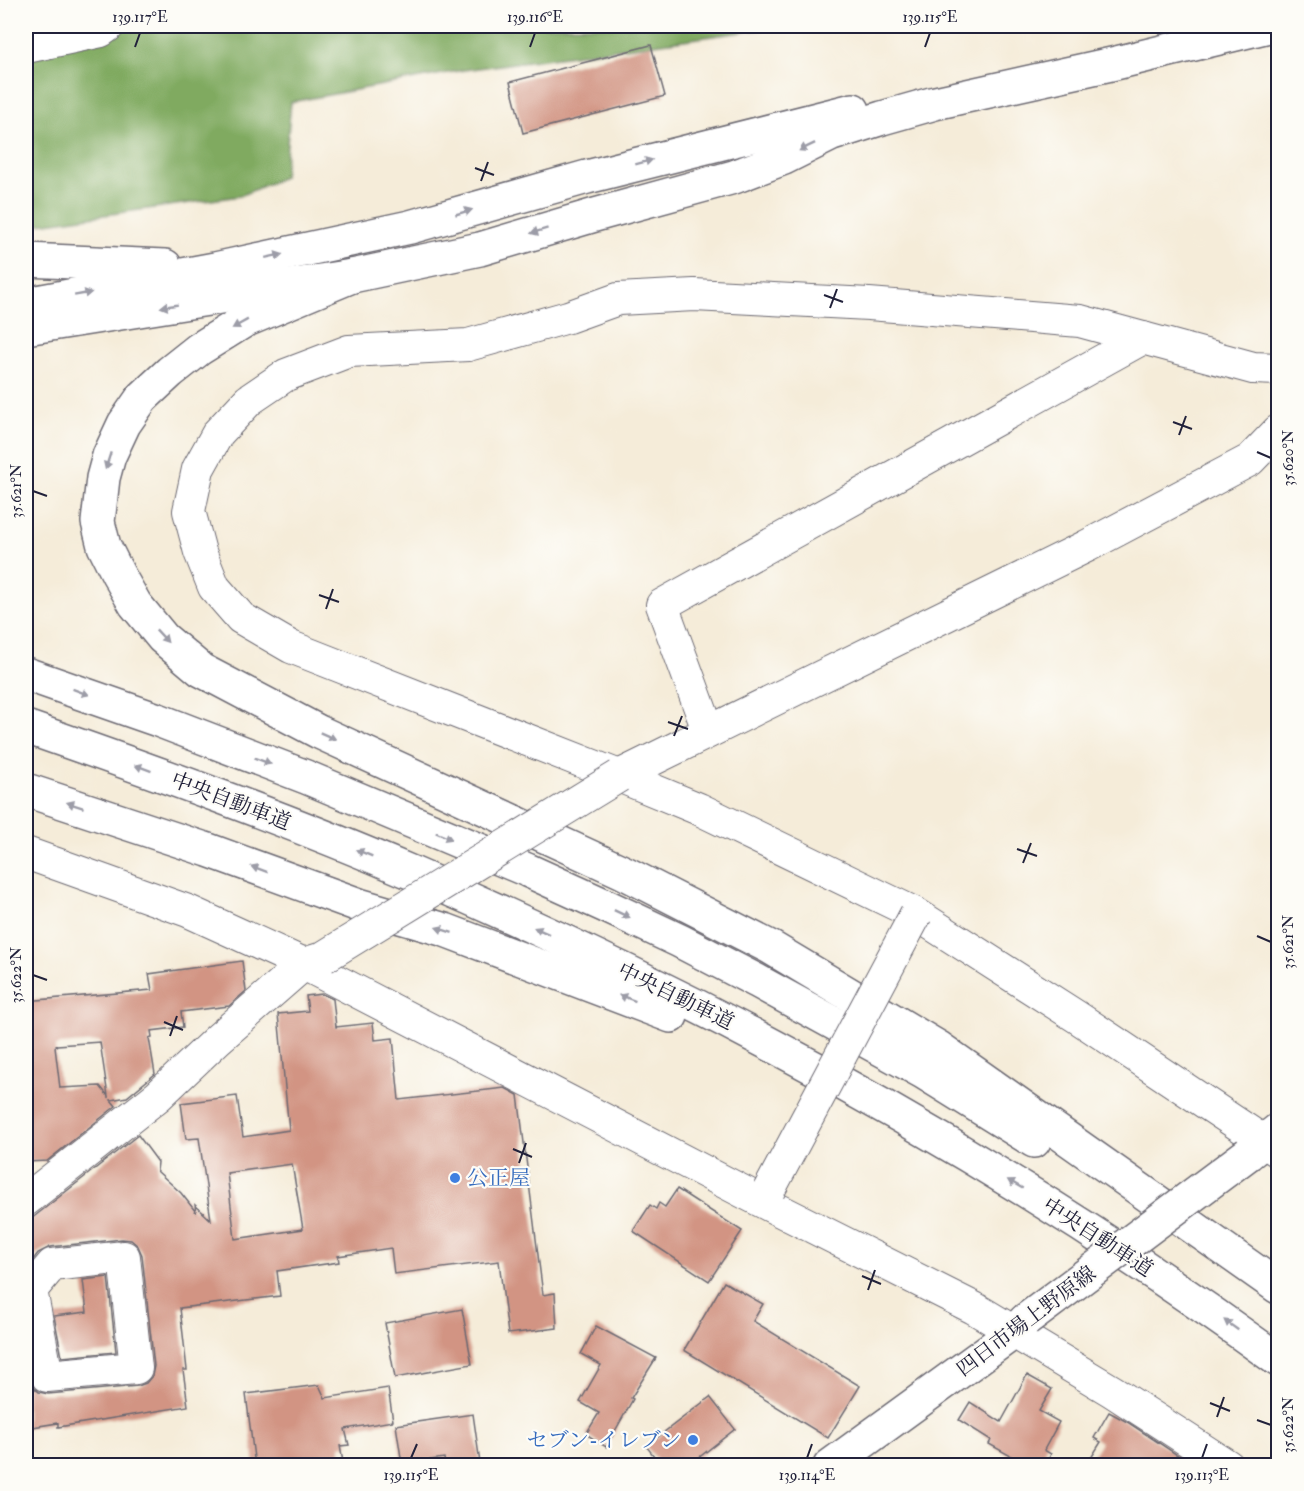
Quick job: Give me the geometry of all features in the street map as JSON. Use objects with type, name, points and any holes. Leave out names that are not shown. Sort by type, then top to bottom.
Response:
[{"type":"main road","points":[[26,304],[410,227],[726,141],[1206,26]]},
{"type":"main road","points":[[26,328],[352,276],[480,249],[595,214],[734,177],[784,158],[832,134],[925,106],[1269,26]]},
{"type":"main road","points":[[26,260],[214,268]]},
{"type":"main road","points":[[352,276],[244,321],[199,349],[142,398],[124,424],[109,456],[103,478],[98,522],[104,546],[118,574],[135,604],[163,638],[201,670],[319,732],[623,872],[770,947],[939,1048],[1278,1289]]},
{"type":"main road","points":[[26,674],[158,720],[306,777],[527,870],[680,941],[923,1072],[1278,1289]]},
{"type":"main road","name":"中央自動車道","points":[[26,727],[265,813],[408,872],[548,934],[714,1014],[875,1102],[1032,1194],[1217,1315],[1278,1359]]},
{"type":"main road","points":[[26,790],[208,850],[359,905],[446,930],[656,1009],[875,1102]]},
{"type":"main road","name":"四日市場上野原線","points":[[830,1466],[1267,1144]]},
{"type":"street","points":[[26,47],[102,31],[108,26]]},
{"type":"street","points":[[1267,1144],[1077,1017],[916,914],[699,809],[291,647],[241,618],[214,587],[200,552],[189,511],[198,469],[218,433],[249,400],[286,375],[349,351],[468,345],[568,317],[618,299],[694,295],[869,304],[1080,321],[1253,368],[1278,369]]},
{"type":"street","points":[[708,730],[662,605],[1143,338]]},
{"type":"street","points":[[26,1200],[158,1096],[218,1039],[314,961],[619,776],[708,730],[1087,546],[1250,460],[1278,431]]},
{"type":"street","points":[[26,853],[188,911],[314,961],[765,1195],[975,1308],[1020,1326],[1112,1391],[1228,1466]]},
{"type":"street","points":[[765,1195],[916,914]]},
{"type":"green space","points":[[26,26],[787,26],[464,70],[291,102],[284,177],[240,196],[26,226]]},
{"type":"building","points":[[651,45],[665,96],[523,133],[510,82]]},
{"type":"building","points":[[242,961],[246,991],[229,1006],[181,1012],[183,1027],[151,1031],[152,1037],[149,1038],[155,1074],[127,1097],[111,1100],[116,1106],[47,1161],[26,1162],[26,1001],[152,990],[149,974]],"holes":[[[100,1042],[108,1096],[100,1086],[60,1088],[55,1047]]]},
{"type":"building","points":[[322,994],[333,999],[336,1027],[373,1023],[375,1040],[393,1038],[399,1100],[505,1088],[518,1095],[543,1295],[555,1293],[557,1328],[508,1334],[499,1261],[394,1274],[391,1248],[338,1256],[339,1262],[277,1271],[280,1296],[180,1308],[187,1370],[183,1370],[188,1406],[58,1427],[58,1423],[26,1428],[26,1359],[33,1387],[39,1392],[48,1394],[138,1386],[146,1383],[152,1376],[154,1366],[142,1255],[138,1246],[131,1240],[122,1239],[50,1247],[38,1253],[26,1269],[26,1223],[138,1135],[158,1162],[157,1171],[181,1193],[196,1212],[195,1205],[211,1220],[199,1138],[186,1139],[181,1103],[237,1096],[243,1137],[289,1130],[278,1014],[308,1011],[306,996]],"holes":[[[292,1164],[303,1229],[235,1239],[227,1173]]]},
{"type":"building","points":[[677,1189],[742,1231],[709,1281],[633,1231],[650,1205],[656,1209],[659,1203],[665,1207]]},
{"type":"building","points":[[108,1277],[116,1352],[62,1357],[54,1316],[87,1312],[83,1280]]},
{"type":"building","points":[[724,1282],[763,1304],[753,1321],[860,1386],[828,1438],[684,1350]]},
{"type":"building","points":[[462,1309],[472,1364],[395,1378],[385,1323]]},
{"type":"building","points":[[596,1326],[656,1358],[631,1398],[633,1399],[606,1447],[586,1434],[599,1413],[580,1402],[601,1365],[581,1354]]},
{"type":"building","points":[[1027,1375],[1052,1389],[1039,1411],[1059,1422],[1044,1450],[1051,1454],[1045,1466],[1029,1466],[989,1444],[991,1440],[959,1420],[970,1402],[1001,1422]]},
{"type":"building","points":[[319,1385],[325,1398],[388,1388],[393,1421],[345,1429],[349,1445],[340,1446],[343,1462],[324,1466],[255,1466],[246,1394]]},
{"type":"building","points":[[710,1397],[735,1429],[688,1466],[662,1466],[646,1446]]},
{"type":"building","points":[[1109,1412],[1194,1466],[1086,1466],[1101,1442],[1094,1438]]},
{"type":"building","points":[[473,1414],[480,1463],[445,1466],[444,1458],[402,1464],[396,1425]]},
{"type":"place","name":"公正屋","points":[[455,1178]]},
{"type":"place","name":"セブン-イレブン","points":[[693,1440]]}]
